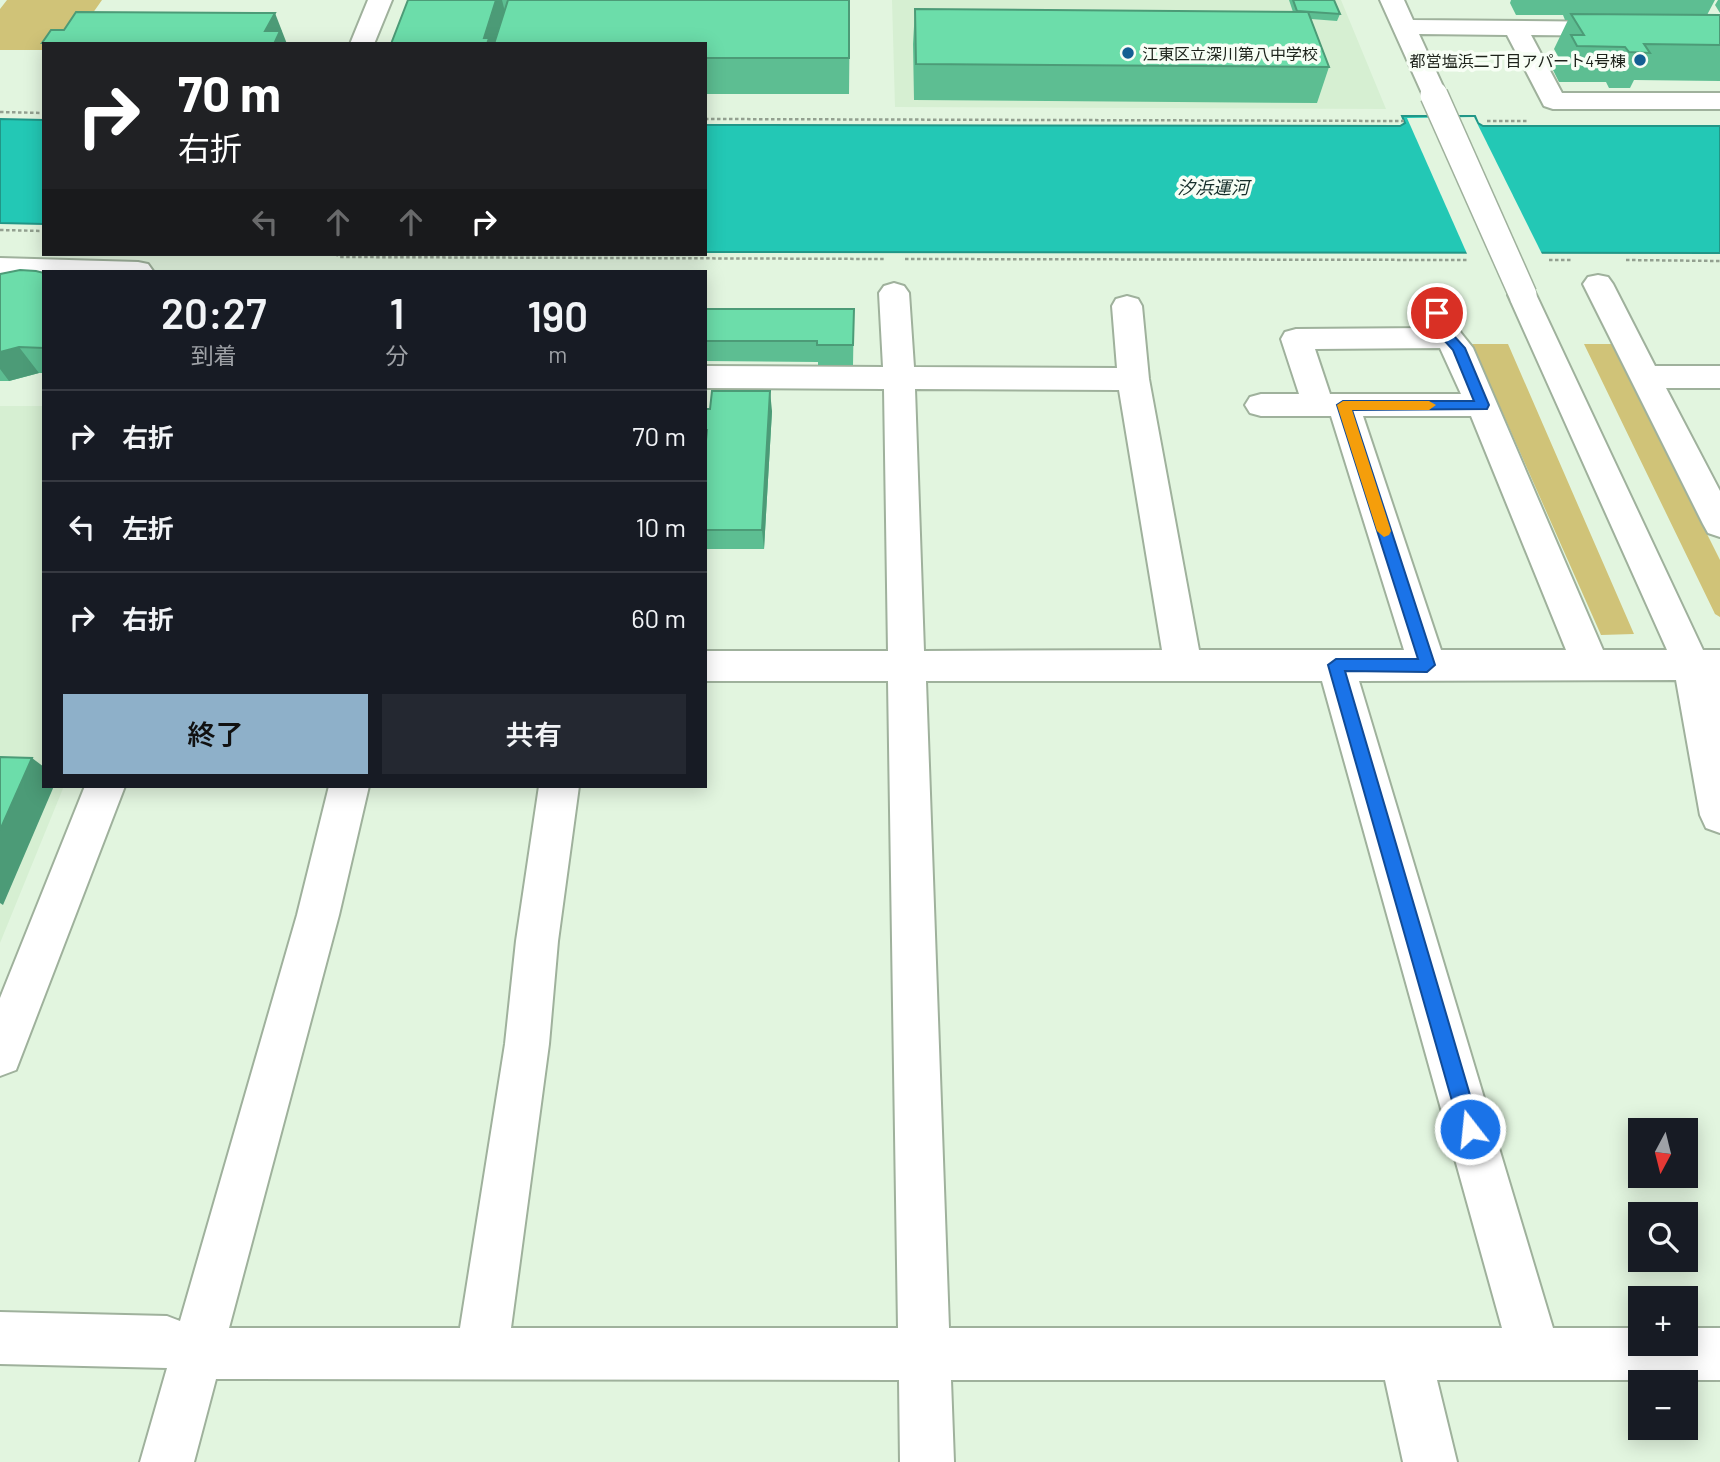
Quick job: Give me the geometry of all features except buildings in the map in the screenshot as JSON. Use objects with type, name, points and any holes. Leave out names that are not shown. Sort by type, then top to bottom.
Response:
[{"type":"street","points":[[363,42],[380,0]]},
{"type":"street","points":[[1392,0],[1523,295],[1706,665],[1720,703]]},
{"type":"street","points":[[1405,27],[1720,30]]},
{"type":"street","points":[[1515,28],[1553,101],[1720,101]]},
{"type":"street","points":[[0,267],[104,270]]},
{"type":"street","points":[[1589,272],[1720,524]]},
{"type":"street","points":[[894,293],[899,377],[927,1462]]},
{"type":"street","points":[[1127,306],[1133,379],[1183,666]]},
{"type":"street","points":[[1427,665],[1331,405],[1296,339],[1448,333],[1482,405],[1591,666]]},
{"type":"street","points":[[707,377],[1133,379]]},
{"type":"street","points":[[1645,377],[1720,377]]},
{"type":"street","points":[[1261,405],[1482,405]]},
{"type":"street","points":[[1336,665],[1535,1354]]},
{"type":"street","points":[[707,666],[1706,665]]},
{"type":"street","points":[[1706,665],[1720,815]]},
{"type":"street","points":[[0,1054],[104,788]]},
{"type":"street","points":[[167,1462],[318,915],[349,788]]},
{"type":"street","points":[[482,1354],[527,1044],[537,941],[559,788]]},
{"type":"street","points":[[0,1338],[167,1342],[197,1353],[1720,1354]]},
{"type":"street","points":[[1405,1354],[1430,1462]]},
{"type":"path","points":[[0,112],[42,113]]},
{"type":"path","points":[[707,119],[1414,121]]},
{"type":"path","points":[[1484,121],[1539,121]]},
{"type":"path","points":[[0,230],[42,231]]},
{"type":"path","points":[[338,256],[1469,260]]},
{"type":"path","points":[[1539,260],[1589,272]]},
{"type":"path","points":[[1622,260],[1720,261]]},
{"type":"shaded area","points":[[7,0],[102,0],[72,42],[42,42],[42,50],[0,50],[0,9]]},
{"type":"shaded area","name":"江東区立深川第八中学校","points":[[892,0],[1341,0],[1386,109],[895,107]]},
{"type":"shaded area","points":[[1472,344],[1508,344],[1634,634],[1601,635]]},
{"type":"shaded area","points":[[1584,344],[1612,344],[1720,560],[1720,617],[1715,614]]},
{"type":"shaded area","points":[[0,406],[42,406],[42,788],[63,788],[0,943]]},
{"type":"water","name":"汐浜運河","points":[[1402,116],[1475,116],[1483,126],[1720,126],[1720,253],[707,252],[707,125],[1400,126],[1405,123]]},
{"type":"water","points":[[0,119],[42,120],[42,224],[0,223]]},
{"type":"pier","points":[[1474,117],[1543,256],[1468,256],[1407,118]]},
{"type":"slow traffic","points":[[1384,531],[1343,405],[1429,405]]},
{"type":"place","name":"江東区立深川第八中学校","points":[[1128,53]]},
{"type":"place","name":"都営塩浜二丁目アパート4号棟","points":[[1640,60]]},
{"type":"route","points":[[1437,313],[1448,338],[1458,348],[1482,405],[1343,405],[1427,665],[1336,665],[1470,1129]]}]
